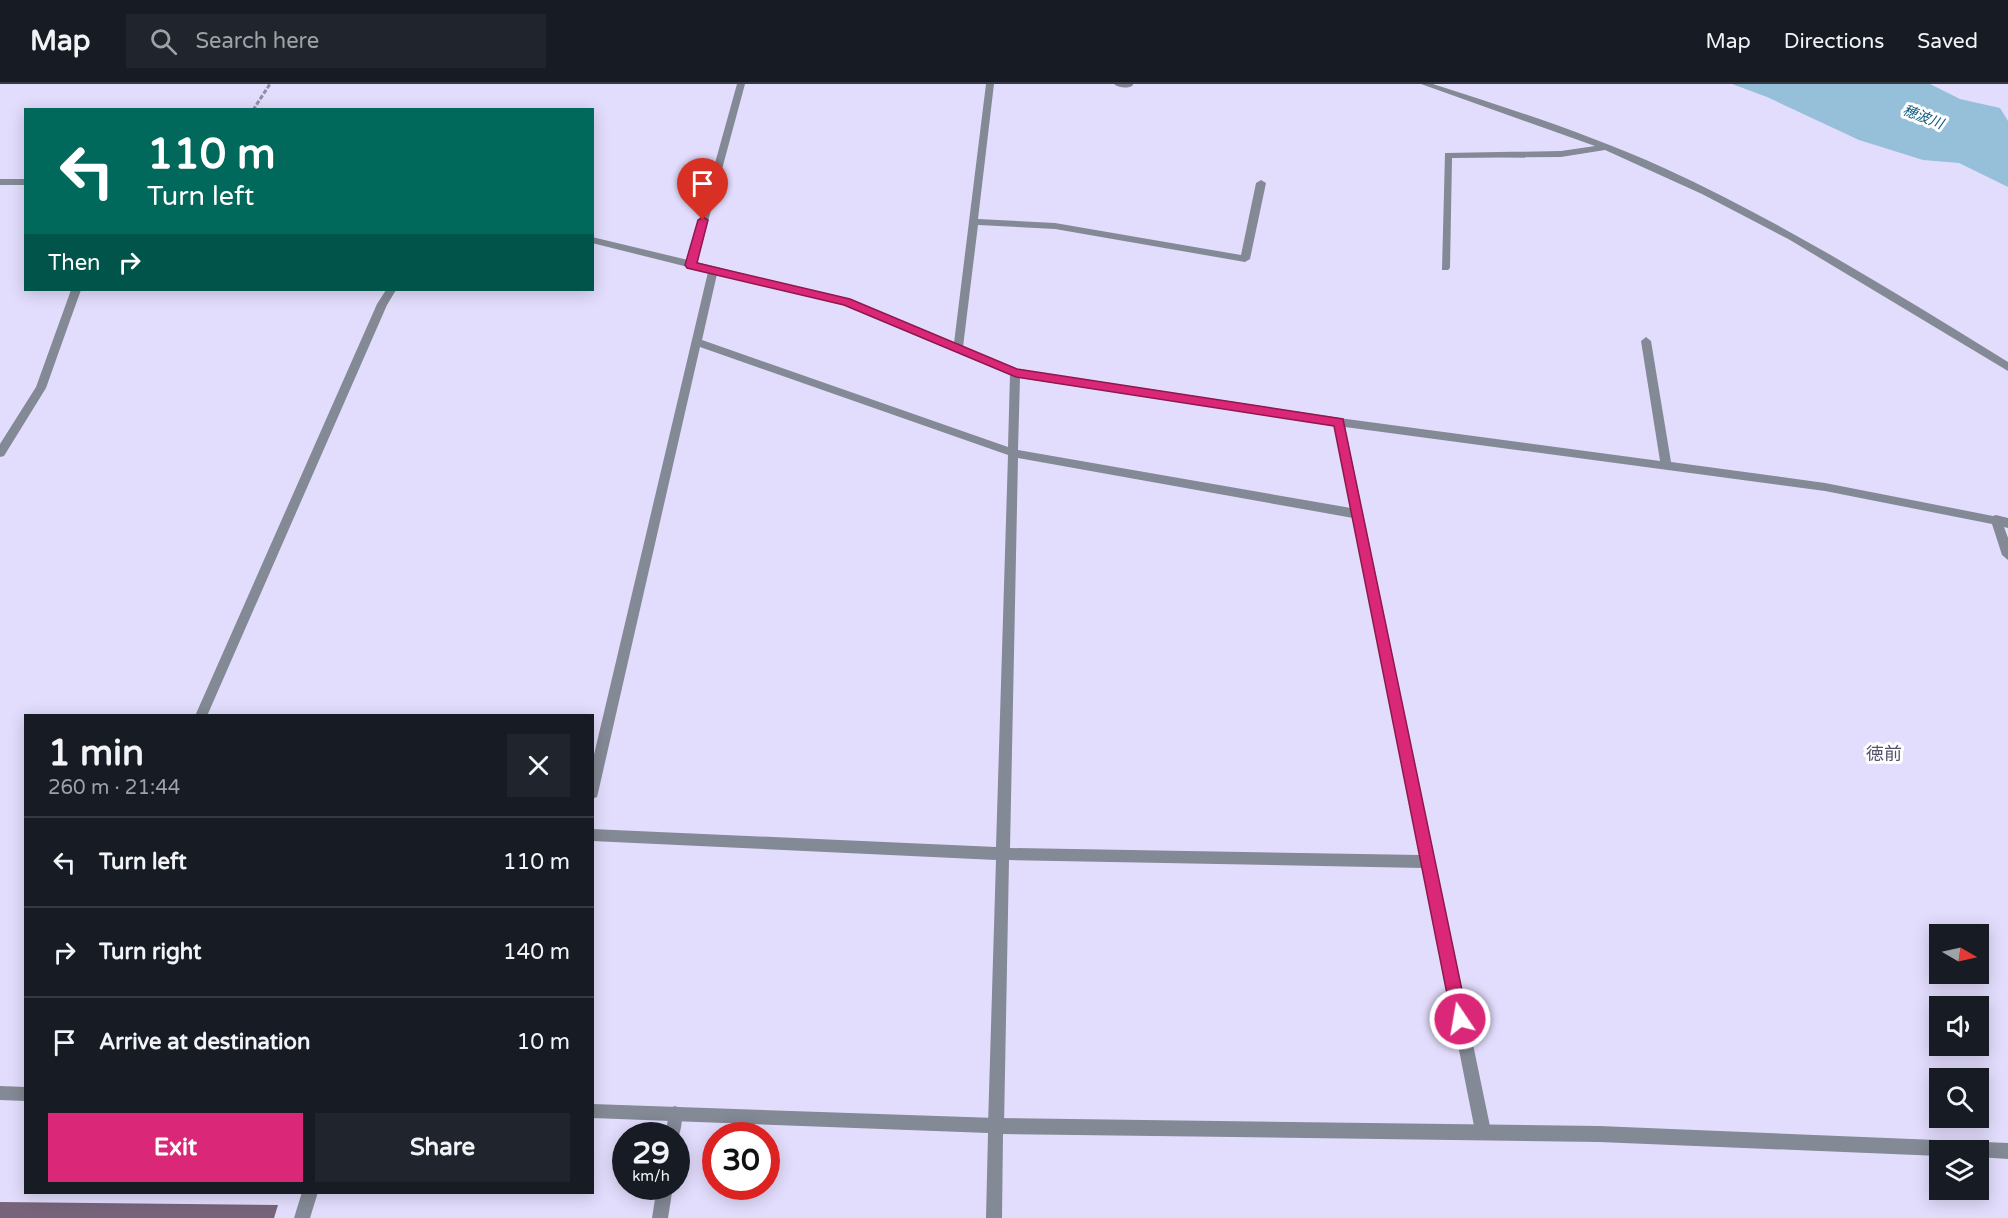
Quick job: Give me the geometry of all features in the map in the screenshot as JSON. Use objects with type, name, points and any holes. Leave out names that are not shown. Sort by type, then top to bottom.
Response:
[{"type":"street","points":[[691,265],[741,84]]},
{"type":"street","points":[[958,350],[990,84]]},
{"type":"street","points":[[1118,84],[1129,85]]},
{"type":"street","points":[[1425,84],[1551,126],[1660,170],[1775,227],[1925,315],[2008,367]]},
{"type":"street","points":[[1445,268],[1448,155],[1560,154],[1604,147]]},
{"type":"street","points":[[0,182],[24,182]]},
{"type":"street","points":[[974,222],[1055,226],[1245,259],[1261,183]]},
{"type":"street","points":[[594,241],[846,302],[1016,373],[1339,422],[1825,487],[2002,521],[2008,555]]},
{"type":"street","points":[[594,784],[713,271]]},
{"type":"street","points":[[0,453],[41,388],[76,291]]},
{"type":"street","points":[[202,714],[382,304],[390,291]]},
{"type":"street","points":[[1646,341],[1666,467]]},
{"type":"street","points":[[696,342],[1013,453],[1358,514]]},
{"type":"street","points":[[994,1218],[1016,373]]},
{"type":"street","points":[[1339,422],[1483,1131]]},
{"type":"street","points":[[594,835],[1003,854],[1428,862]]},
{"type":"street","points":[[0,1093],[24,1094]]},
{"type":"street","points":[[594,1111],[996,1126],[1611,1134],[2008,1152]]},
{"type":"street","points":[[674,1122],[675,1113]]},
{"type":"street","points":[[302,1218],[309,1194]]},
{"type":"street","points":[[660,1218],[663,1200]]},
{"type":"path","points":[[254,108],[270,84]]},
{"type":"water","name":"穂波川","points":[[1732,84],[1930,84],[1960,99],[2000,108],[2008,121],[2008,187],[1959,163],[1923,160],[1859,140],[1767,97]]},
{"type":"building","points":[[0,1202],[278,1205],[274,1218],[0,1218]]},
{"type":"district","name":"徳前","points":[[1884,754]]},
{"type":"route","points":[[703,220],[691,265],[846,302],[1016,373],[1339,422],[1460,1019]]}]
